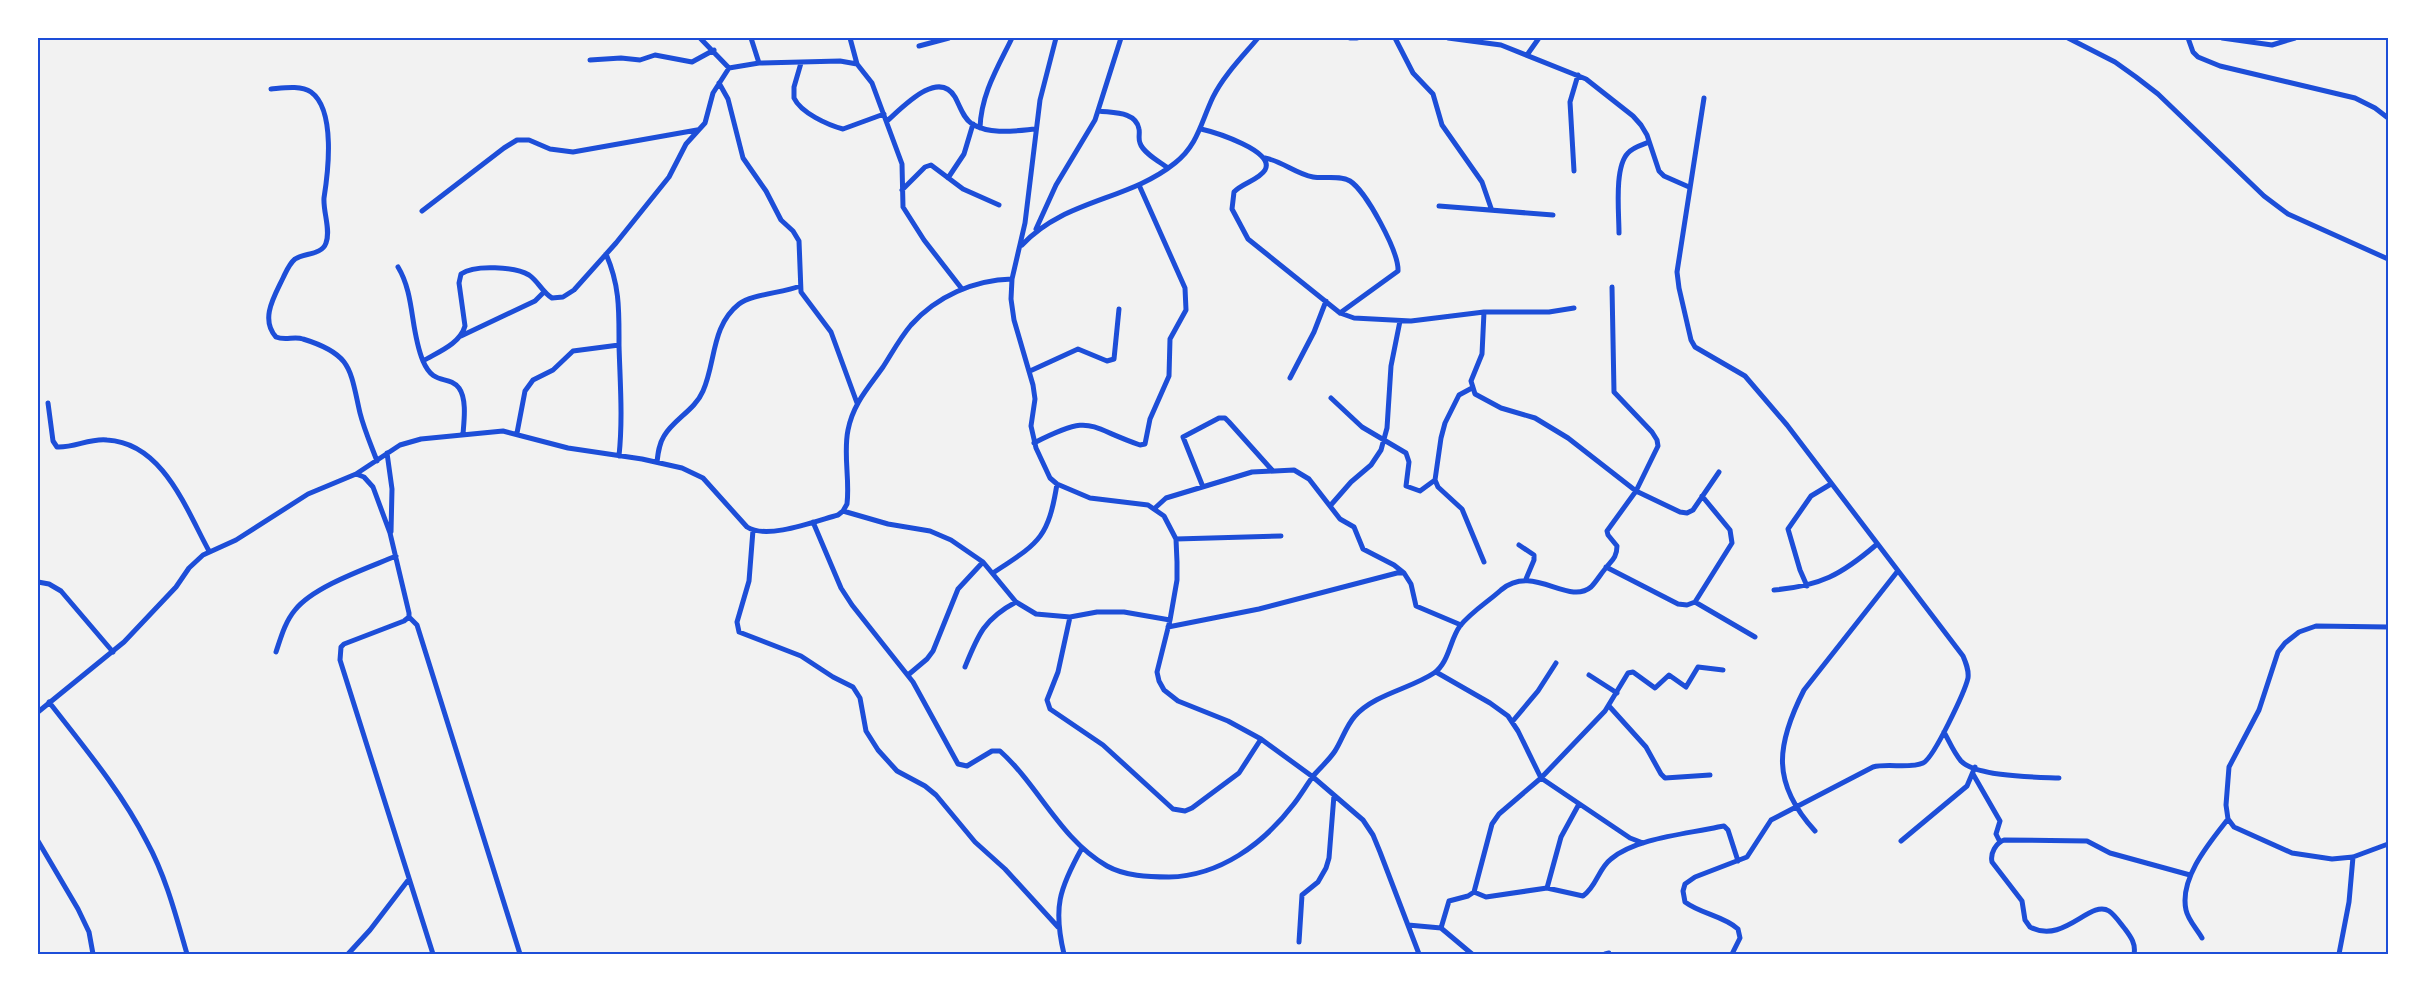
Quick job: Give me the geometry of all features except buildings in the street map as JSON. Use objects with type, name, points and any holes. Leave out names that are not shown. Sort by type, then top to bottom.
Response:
[{"type":"street","points":[[700,38],[729,68]]},
{"type":"street","points":[[751,38],[759,63]]},
{"type":"street","points":[[850,38],[857,64],[872,83],[902,164],[903,207],[962,289]]},
{"type":"street","points":[[919,46],[949,38]]},
{"type":"street","points":[[980,128],[986,93],[1012,38]]},
{"type":"street","points":[[1056,38],[1040,100],[1022,245],[1012,279],[1012,310],[1030,371],[1035,399],[1031,426],[1034,443],[1050,478],[1057,484],[1090,498],[1155,508],[1164,516],[1176,539],[1177,580],[1157,672],[1164,690],[1178,701],[1228,721],[1261,739],[1313,777],[1363,820],[1373,835],[1419,954]]},
{"type":"street","points":[[1035,232],[1056,185],[1085,139],[1099,111],[1121,38]]},
{"type":"street","points":[[1022,245],[1035,232],[1070,211],[1139,186],[1168,168],[1192,147],[1214,95],[1258,38]]},
{"type":"street","points":[[1350,38],[1357,38]]},
{"type":"street","points":[[1395,38],[1413,73],[1433,94],[1442,125],[1482,182],[1491,208]]},
{"type":"street","points":[[1448,38],[1473,39],[1501,45],[1586,79],[1633,116],[1641,126],[1659,171],[1664,176],[1689,187]]},
{"type":"street","points":[[1527,55],[1539,38]]},
{"type":"street","points":[[2068,38],[2115,62],[2151,88],[2264,196],[2288,214],[2388,259]]},
{"type":"street","points":[[2188,38],[2193,52],[2198,57],[2220,66],[2355,98],[2375,108],[2388,118]]},
{"type":"street","points":[[2222,38],[2272,45],[2295,38]]},
{"type":"street","points":[[590,60],[621,58],[640,60],[655,55],[692,62],[705,57],[714,50]]},
{"type":"street","points":[[460,337],[465,326],[459,283],[461,274],[465,271],[487,268],[508,269],[527,274],[552,298],[563,297],[574,290],[662,188],[686,144],[705,123],[713,93],[729,68],[759,63],[840,61],[857,64]]},
{"type":"street","points":[[801,63],[794,87],[794,98],[800,106],[821,120],[843,129],[884,114]]},
{"type":"street","points":[[1574,171],[1570,102],[1578,75]]},
{"type":"street","points":[[719,83],[728,99],[743,158],[766,191],[781,220],[793,231],[799,241],[800,286],[803,297],[831,332],[857,403]]},
{"type":"street","points":[[271,89],[300,88],[311,92],[316,98],[326,125],[330,160],[324,208],[327,239],[325,247],[297,257],[291,263],[270,304],[268,319],[270,327],[276,337],[302,339],[336,354],[346,363],[353,378],[363,421],[377,461]]},
{"type":"street","points":[[887,121],[918,94],[924,90],[936,88],[949,90],[954,95],[964,116],[980,128],[1000,131],[1035,129]]},
{"type":"street","points":[[1704,98],[1677,272],[1691,340],[1701,352],[1745,376],[1787,425],[1968,665],[1968,678],[1944,732],[1929,758],[1922,764],[1883,764],[1873,767],[1771,820],[1748,857],[1695,877],[1685,884],[1683,891],[1685,902],[1738,929],[1740,938],[1732,954]]},
{"type":"street","points":[[1099,111],[1125,114],[1136,121],[1139,142],[1143,148],[1168,168]]},
{"type":"street","points":[[948,178],[966,150],[973,124]]},
{"type":"street","points":[[1201,129],[1220,134],[1252,149],[1265,158],[1312,177],[1347,179],[1365,198],[1388,237],[1398,271],[1340,313]]},
{"type":"street","points":[[422,211],[517,140],[529,140],[550,149],[573,152],[698,130]]},
{"type":"street","points":[[1619,233],[1622,160],[1632,149],[1649,142]]},
{"type":"street","points":[[1265,158],[1264,172],[1234,192],[1232,209],[1236,220],[1248,239],[1340,313],[1366,320],[1400,321],[1484,312],[1549,312],[1574,308]]},
{"type":"street","points":[[902,190],[928,165],[934,166],[948,178],[977,196],[999,205]]},
{"type":"street","points":[[1034,443],[1077,424],[1093,425],[1140,445],[1146,444],[1149,437],[1150,419],[1169,376],[1170,339],[1183,319],[1187,302],[1185,288],[1139,186]]},
{"type":"street","points":[[1439,206],[1491,208],[1553,215]]},
{"type":"street","points":[[606,254],[617,284],[622,414],[619,456]]},
{"type":"street","points":[[398,267],[406,281],[415,333],[428,372],[434,377],[454,384],[460,390],[463,434]]},
{"type":"street","points":[[38,712],[113,652],[151,615],[189,567],[209,551],[236,540],[308,494],[356,474],[400,446],[421,439],[495,430],[517,433],[552,445],[657,462],[697,474],[753,530],[776,531],[838,515],[843,511],[848,495],[847,434],[857,403],[912,324],[928,309],[962,289],[986,280],[1012,279]]},
{"type":"street","points":[[657,462],[661,441],[668,429],[695,404],[704,391],[718,330],[728,315],[745,300],[800,286]]},
{"type":"street","points":[[813,522],[842,588],[863,619],[908,675],[958,764],[967,766],[992,751],[1000,751],[1082,848],[1109,867],[1136,875],[1172,877],[1203,873],[1223,865],[1266,834],[1293,805],[1335,751],[1353,718],[1359,712],[1436,672],[1461,625],[1505,587],[1514,581],[1526,579],[1575,592],[1585,591],[1592,586],[1613,560],[1617,550],[1607,531],[1636,491],[1658,446],[1652,432],[1621,402],[1614,392],[1612,287]]},
{"type":"street","points":[[423,361],[460,337],[535,301],[544,292]]},
{"type":"street","points":[[1290,378],[1314,332],[1326,301]]},
{"type":"street","points":[[1030,371],[1078,349],[1107,361],[1114,359],[1119,309]]},
{"type":"street","points":[[1484,312],[1482,354],[1471,381],[1475,394],[1501,408],[1536,418],[1568,438],[1636,491],[1680,512],[1687,513],[1693,510],[1719,472]]},
{"type":"street","points":[[1330,506],[1378,457],[1385,440],[1391,366],[1400,321]]},
{"type":"street","points":[[517,433],[525,391],[533,380],[553,370],[561,364],[566,355],[573,351],[620,345]]},
{"type":"street","points":[[1472,388],[1459,395],[1445,423],[1435,480],[1438,487],[1462,509],[1484,562]]},
{"type":"street","points":[[1331,398],[1354,421],[1406,453],[1409,458],[1406,486],[1420,490],[1435,480]]},
{"type":"street","points":[[48,403],[53,441],[57,447],[95,440],[109,440],[135,446],[151,457],[172,485],[209,551]]},
{"type":"street","points":[[1203,487],[1183,437],[1219,418],[1225,418],[1272,470]]},
{"type":"street","points":[[387,453],[392,489],[390,533]]},
{"type":"street","points":[[1155,508],[1166,498],[1252,472],[1294,470],[1305,475],[1340,519],[1356,530],[1363,549],[1394,564],[1404,573],[1411,584],[1416,606],[1461,625]]},
{"type":"street","points":[[356,474],[370,482],[390,533],[407,596],[409,617],[417,624],[520,954]]},
{"type":"street","points":[[993,573],[1019,556],[1043,536],[1053,511],[1057,484]]},
{"type":"street","points":[[1808,586],[1800,570],[1788,528],[1811,496],[1831,484]]},
{"type":"street","points":[[1606,567],[1678,604],[1687,605],[1695,602],[1731,543],[1732,536],[1730,530],[1702,496]]},
{"type":"street","points":[[843,511],[888,524],[939,534],[983,562],[1016,602],[1036,614],[1070,617],[1097,612],[1124,612],[1170,620]]},
{"type":"street","points":[[753,530],[749,581],[737,622],[739,632],[801,656],[853,687],[860,698],[866,731],[878,750],[897,771],[925,786],[936,795],[975,842],[1005,869],[1058,927]]},
{"type":"street","points":[[1176,539],[1281,536]]},
{"type":"street","points":[[1519,545],[1534,555],[1526,579]]},
{"type":"street","points":[[1774,590],[1808,586],[1848,569],[1876,545]]},
{"type":"street","points":[[276,652],[288,620],[295,609],[308,598],[338,581],[396,556]]},
{"type":"street","points":[[908,675],[933,651],[958,589],[983,562]]},
{"type":"street","points":[[1815,831],[1797,808],[1781,766],[1782,750],[1796,707],[1814,676],[1897,572]]},
{"type":"street","points":[[1168,627],[1251,611],[1404,573]]},
{"type":"street","points":[[38,582],[49,584],[61,591],[113,652]]},
{"type":"street","points":[[965,667],[978,635],[989,620],[1016,602]]},
{"type":"street","points":[[1695,602],[1755,637]]},
{"type":"street","points":[[409,617],[404,621],[349,640],[341,648],[339,655],[433,954]]},
{"type":"street","points":[[1070,617],[1058,672],[1047,700],[1050,709],[1103,745],[1173,809],[1185,811],[1192,808],[1228,783],[1244,767],[1261,739]]},
{"type":"street","points":[[2388,627],[2316,626],[2299,632],[2285,643],[2278,652],[2259,710],[2229,767],[2226,806],[2228,819],[2234,827],[2292,853],[2332,859],[2353,857],[2388,844]]},
{"type":"street","points":[[1512,722],[1538,691],[1556,663]]},
{"type":"street","points":[[1441,928],[1449,901],[1474,892],[1492,824],[1500,814],[1541,778],[1609,706],[1630,672],[1655,688],[1669,675],[1686,687],[1698,667],[1723,670]]},
{"type":"street","points":[[1436,672],[1508,716],[1541,778],[1630,838],[1642,843]]},
{"type":"street","points":[[1589,675],[1617,693]]},
{"type":"street","points":[[49,702],[92,756],[147,840],[174,908],[187,954]]},
{"type":"street","points":[[1609,706],[1646,747],[1665,778],[1710,775]]},
{"type":"street","points":[[1944,732],[1960,760],[1974,771],[2000,820],[1996,834],[2000,842]]},
{"type":"street","points":[[1974,771],[2059,778]]},
{"type":"street","points":[[1901,841],[1967,786],[1974,771]]},
{"type":"street","points":[[1299,942],[1302,895],[1323,876],[1329,858],[1334,795]]},
{"type":"street","points":[[1547,888],[1561,837],[1579,804]]},
{"type":"street","points":[[2202,938],[2186,909],[2190,875],[2201,853],[2228,819]]},
{"type":"street","points":[[1474,892],[1486,897],[1547,888],[1583,896],[1596,883],[1610,859],[1642,843],[1724,826],[1728,830],[1738,861]]},
{"type":"street","points":[[38,841],[78,909],[89,932],[93,954]]},
{"type":"street","points":[[2000,842],[2087,841],[2110,853],[2190,875]]},
{"type":"street","points":[[2000,842],[1991,857],[1992,862],[2022,901],[2025,920],[2030,927],[2039,930],[2055,930],[2070,926],[2091,910],[2103,909],[2109,911],[2117,919],[2132,939],[2134,954]]},
{"type":"street","points":[[1064,954],[1058,927],[1058,906],[1070,868],[1082,848]]},
{"type":"street","points":[[2339,954],[2349,902],[2353,857]]},
{"type":"street","points":[[348,954],[370,930],[409,879]]},
{"type":"street","points":[[1408,925],[1441,928],[1472,954]]}]
